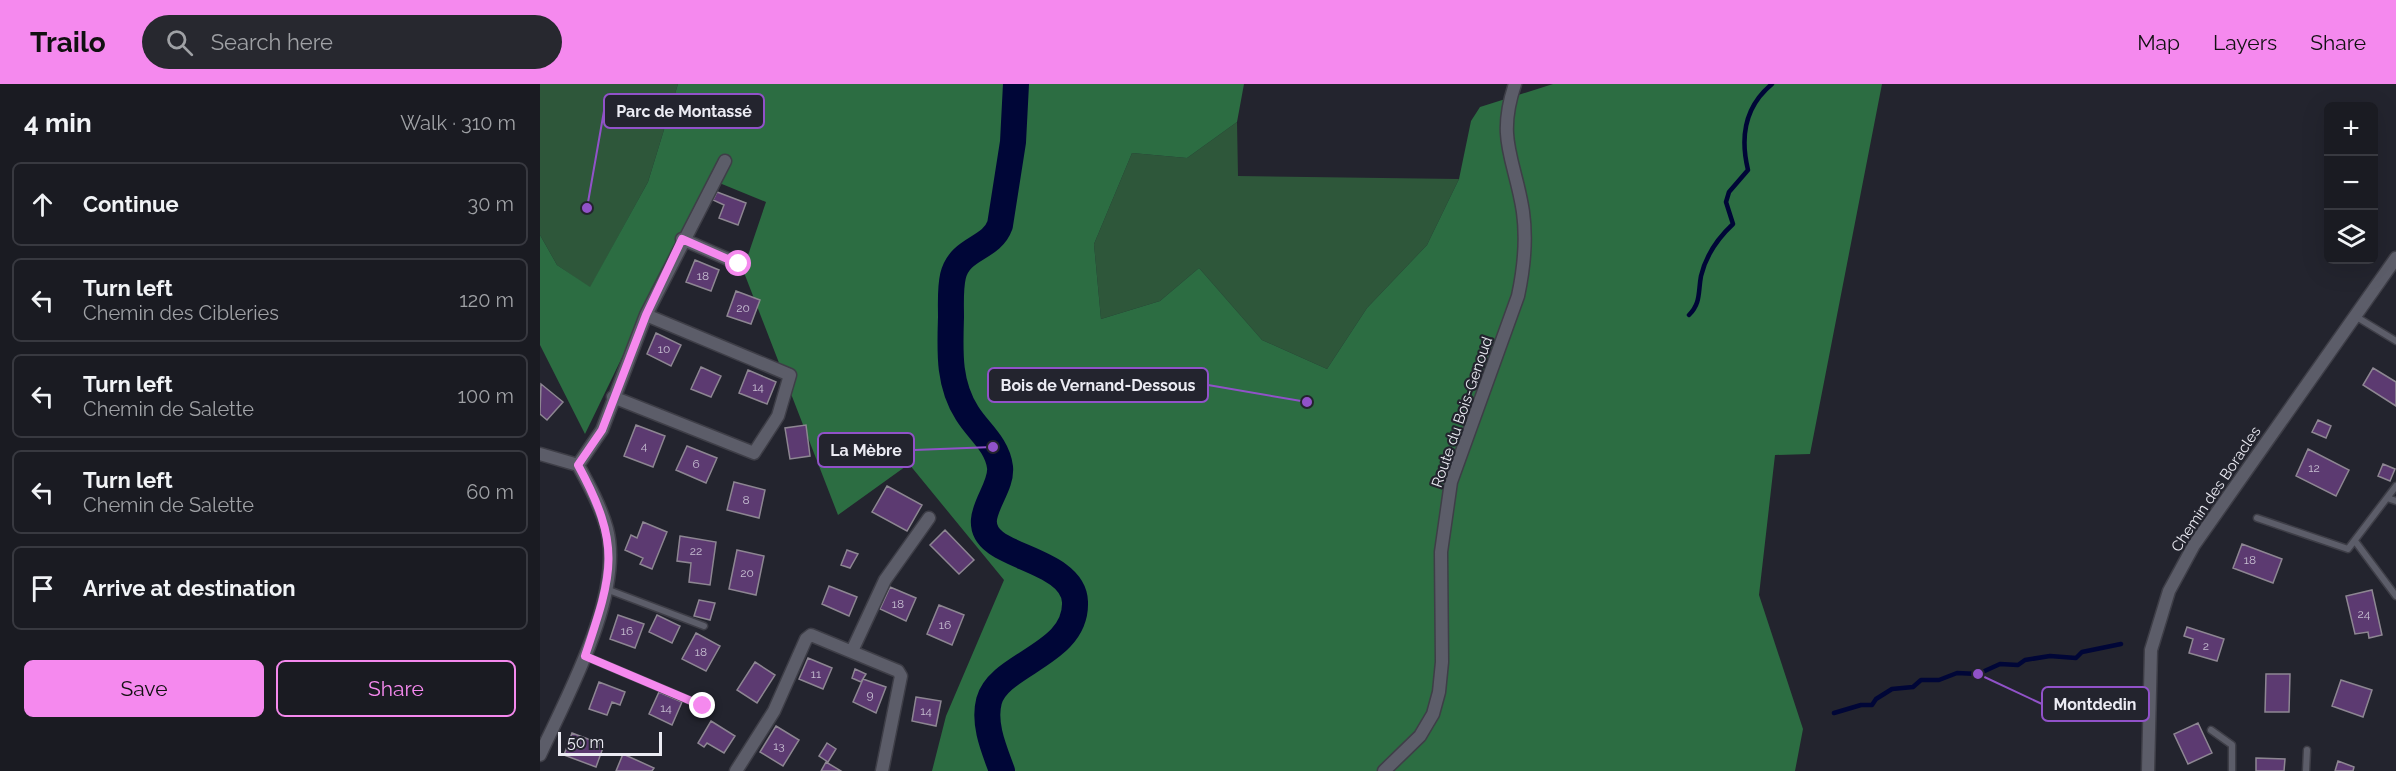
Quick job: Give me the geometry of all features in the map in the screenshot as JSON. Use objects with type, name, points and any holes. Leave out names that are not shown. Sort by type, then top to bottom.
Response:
[{"type":"street","name":"Route du Bois-Genoud","points":[[1384,771],[1420,736],[1433,714],[1439,692],[1442,662],[1441,552],[1451,482],[1518,296],[1524,269],[1523,214],[1505,137],[1515,84]]},
{"type":"street","points":[[578,465],[602,430],[646,315],[682,239],[725,161]]},
{"type":"street","points":[[682,239],[739,264]]},
{"type":"street","name":"Chemin des Boracles","points":[[2148,771],[2151,650],[2169,591],[2194,545],[2396,258]]},
{"type":"street","points":[[613,397],[754,453],[778,416],[790,375],[646,315]]},
{"type":"street","points":[[540,454],[578,465],[607,528],[610,551],[606,589],[585,656],[540,755]]},
{"type":"street","points":[[852,651],[885,580],[929,518]]},
{"type":"street","points":[[736,771],[774,711],[806,639],[811,635],[898,671],[901,676],[882,771]]},
{"type":"lane","points":[[2355,316],[2396,341]]},
{"type":"lane","points":[[2256,518],[2348,549],[2396,486]]},
{"type":"lane","points":[[2387,498],[2396,501]]},
{"type":"lane","points":[[2355,541],[2396,596]]},
{"type":"lane","points":[[606,589],[704,626]]},
{"type":"lane","points":[[585,656],[703,706]]},
{"type":"lane","points":[[2211,730],[2232,745],[2232,771]]},
{"type":"lane","points":[[2306,771],[2307,750]]},
{"type":"green space","points":[[540,84],[678,84],[648,182],[590,288],[557,265],[540,235]]},
{"type":"green space","points":[[678,84],[1244,84],[1237,122],[1187,158],[1132,153],[1094,244],[1101,319],[1160,301],[1199,268],[1262,340],[1327,369],[1367,308],[1427,245],[1459,179],[1471,121],[1480,107],[1553,84],[1882,84],[1810,454],[1775,455],[1759,595],[1803,729],[1795,771],[932,771],[946,716],[1004,580],[909,464],[838,515],[743,270],[766,202],[717,182],[687,223],[585,434],[540,345],[540,235],[557,265],[590,287],[648,182]]},
{"type":"green space","points":[[1237,122],[1238,176],[1459,179],[1427,245],[1367,308],[1327,369],[1262,340],[1199,268],[1160,301],[1101,319],[1094,244],[1132,153],[1187,158]]},
{"type":"building","points":[[717,192],[746,203],[738,225],[719,218],[724,205],[713,200]]},
{"type":"building","points":[[695,260],[719,270],[711,291],[686,282]]},
{"type":"building","points":[[736,291],[760,300],[751,324],[727,316]]},
{"type":"building","points":[[656,333],[681,345],[671,366],[647,354]]},
{"type":"building","points":[[701,367],[721,376],[711,397],[691,389]]},
{"type":"building","points":[[2373,368],[2396,382],[2396,406],[2363,385]]},
{"type":"building","points":[[748,370],[776,382],[767,404],[739,393]]},
{"type":"building","points":[[541,384],[563,402],[547,420],[540,414]]},
{"type":"building","points":[[2318,420],[2331,426],[2326,438],[2312,432]]},
{"type":"building","points":[[636,425],[665,436],[653,467],[624,456]]},
{"type":"building","points":[[806,425],[810,456],[790,459],[785,428]]},
{"type":"building","points":[[687,446],[717,458],[706,483],[676,470]]},
{"type":"building","points":[[2308,449],[2349,470],[2336,496],[2296,476]]},
{"type":"building","points":[[2383,464],[2395,469],[2390,481],[2378,476]]},
{"type":"building","points":[[734,482],[765,490],[759,518],[727,510]]},
{"type":"building","points":[[887,486],[922,505],[907,531],[872,512]]},
{"type":"building","points":[[643,522],[667,532],[652,569],[640,564],[643,558],[625,550],[631,535],[637,538]]},
{"type":"building","points":[[945,530],[974,560],[959,574],[930,545]]},
{"type":"building","points":[[680,536],[716,542],[710,585],[689,582],[691,563],[677,561]]},
{"type":"building","points":[[2242,544],[2282,559],[2273,583],[2233,568]]},
{"type":"building","points":[[737,550],[764,556],[756,595],[729,589]]},
{"type":"building","points":[[847,550],[858,554],[850,568],[841,565]]},
{"type":"building","points":[[829,586],[857,597],[849,616],[822,604]]},
{"type":"building","points":[[890,587],[916,598],[906,621],[880,609]]},
{"type":"building","points":[[2372,590],[2382,635],[2369,638],[2368,632],[2355,634],[2346,596]]},
{"type":"building","points":[[699,600],[715,603],[710,620],[694,616]]},
{"type":"building","points":[[939,605],[964,615],[952,645],[927,634]]},
{"type":"building","points":[[618,615],[644,624],[635,648],[610,639]]},
{"type":"building","points":[[657,615],[680,626],[672,643],[649,632]]},
{"type":"building","points":[[2187,627],[2224,639],[2217,661],[2189,653],[2193,639],[2184,636]]},
{"type":"building","points":[[696,633],[720,646],[706,671],[682,659]]},
{"type":"building","points":[[808,658],[832,668],[823,689],[799,679]]},
{"type":"building","points":[[755,662],[775,675],[757,703],[737,690]]},
{"type":"building","points":[[855,669],[866,674],[861,682],[852,678]]},
{"type":"building","points":[[2266,674],[2290,674],[2289,712],[2265,712]]},
{"type":"building","points":[[863,679],[886,687],[876,713],[853,702]]},
{"type":"building","points":[[2341,680],[2372,690],[2363,717],[2332,706]]},
{"type":"building","points":[[599,682],[625,692],[620,705],[612,702],[607,715],[589,709]]},
{"type":"building","points":[[659,692],[682,702],[672,725],[649,714]]},
{"type":"building","points":[[916,697],[941,701],[936,726],[912,721]]},
{"type":"building","points":[[711,721],[735,736],[724,753],[707,743],[704,747],[698,743]]},
{"type":"building","points":[[2198,723],[2212,753],[2188,764],[2174,734]]},
{"type":"building","points":[[776,726],[799,740],[783,766],[760,752]]},
{"type":"building","points":[[572,733],[604,745],[596,767],[564,755]]},
{"type":"building","points":[[827,743],[836,749],[828,762],[819,756]]},
{"type":"building","points":[[623,754],[654,768],[652,771],[616,771]]},
{"type":"building","points":[[2256,758],[2285,759],[2284,771],[2256,771]]},
{"type":"building","points":[[2338,761],[2354,767],[2353,771],[2335,771]]},
{"type":"building","points":[[826,762],[841,771],[821,771]]},
{"type":"waterway","points":[[1002,771],[988,727],[989,701],[996,688],[1007,677],[1051,647],[1064,634],[1072,620],[1075,602],[1072,590],[1055,572],[1004,548],[987,533],[984,525],[985,515],[996,486],[1000,467],[995,451],[971,420],[961,402],[953,378],[950,342],[953,276],[962,259],[990,239],[1000,225],[1013,142],[1016,84]]},
{"type":"waterway","points":[[1689,315],[1697,302],[1701,276],[1709,254],[1733,224],[1726,202],[1729,192],[1748,170],[1744,146],[1746,123],[1755,102],[1772,84]]},
{"type":"waterway","points":[[1834,713],[1861,705],[1872,705],[1876,699],[1892,689],[1913,687],[1921,680],[1939,680],[1957,673],[1978,674],[2000,664],[2018,665],[2025,660],[2050,656],[2076,658],[2082,652],[2121,644]]},
{"type":"place","name":"Parc de Montassé","points":[[587,208]]},
{"type":"place","name":"Bois de Vernand-Dessous","points":[[1307,402]]},
{"type":"place","name":"La Mèbre","points":[[993,447]]},
{"type":"place","name":"Montdedin","points":[[1978,674]]},
{"type":"route","points":[[703,706],[585,656],[606,589],[610,551],[607,528],[578,465],[602,430],[646,315],[682,239],[739,264]]}]
